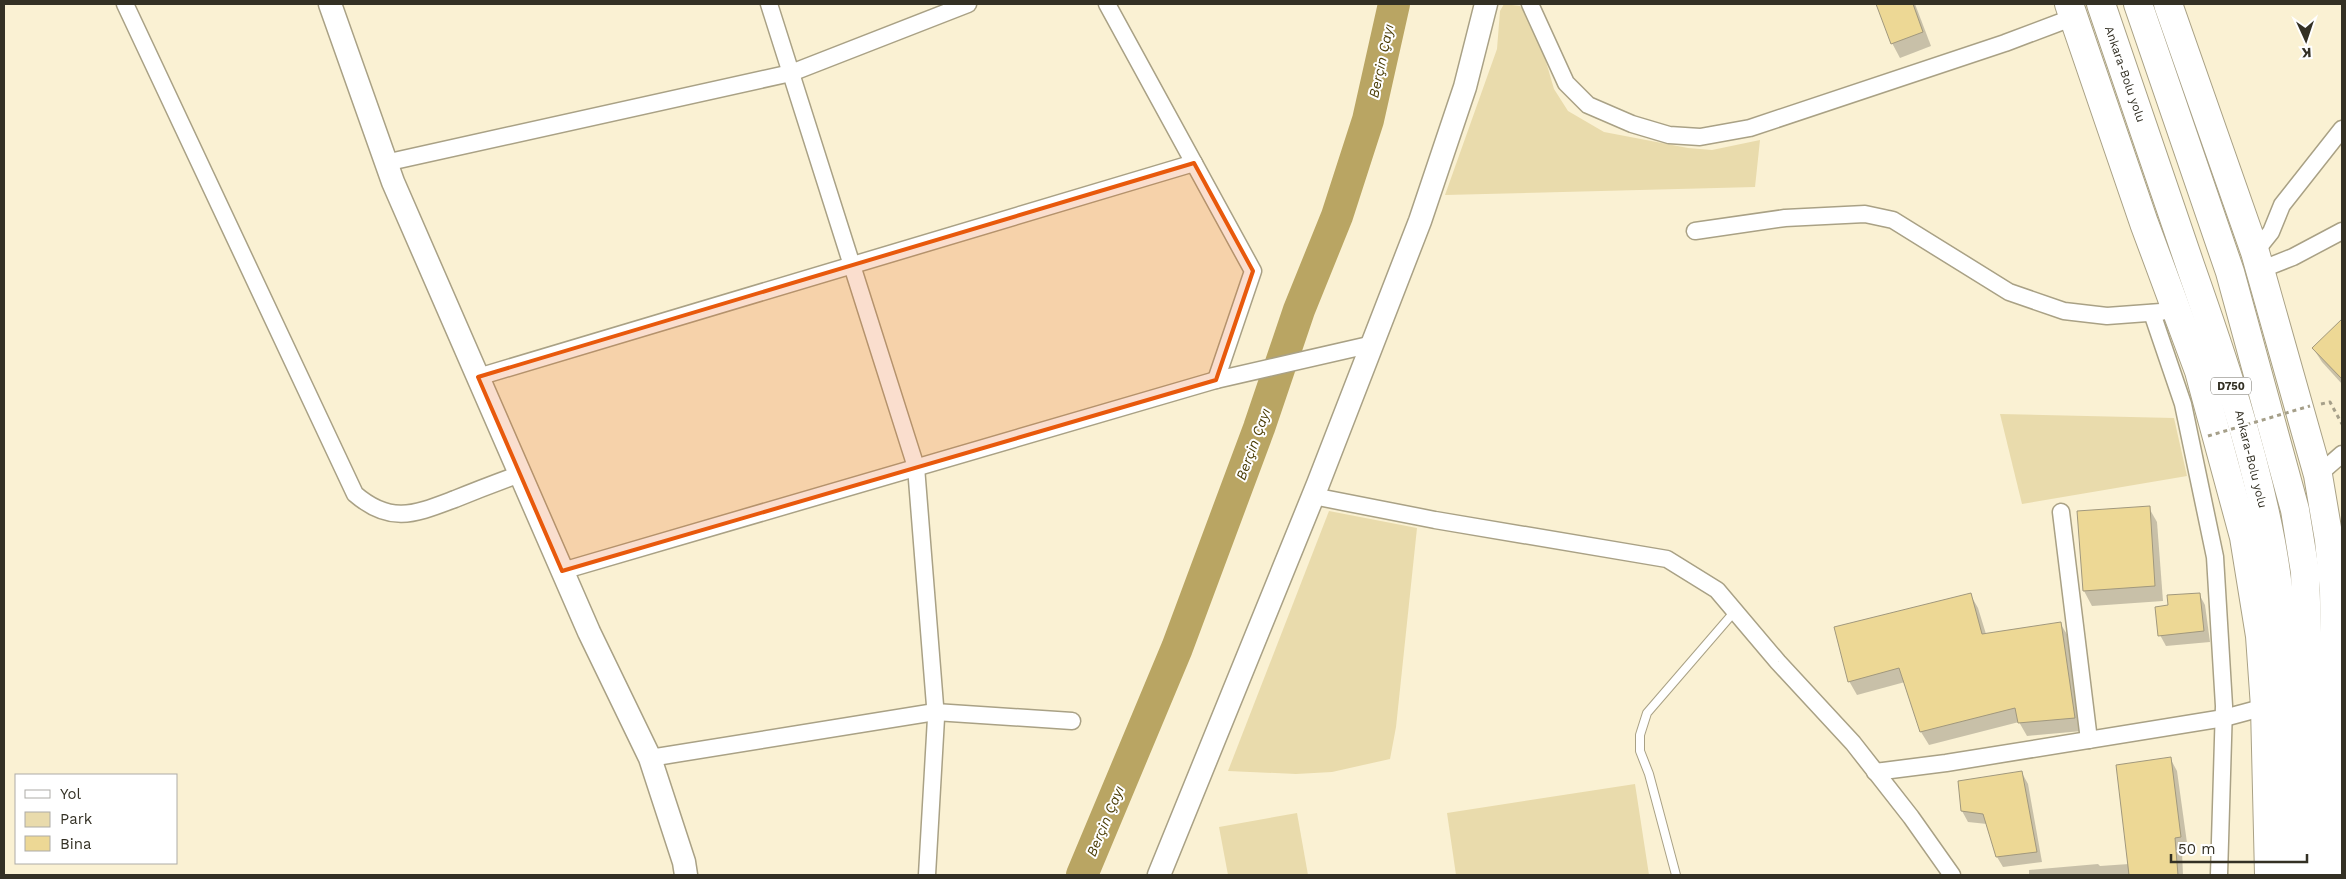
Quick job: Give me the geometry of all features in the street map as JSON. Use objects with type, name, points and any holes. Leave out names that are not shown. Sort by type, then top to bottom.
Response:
[{"type":"highway","name":"Ankara-Bolu yolu","points":[[2102,4],[2229,378],[2253,460],[2271,543],[2279,597],[2285,683],[2315,875]]},
{"type":"highway","name":"Ankara-Bolu yolu","points":[[2138,4],[2230,272],[2295,510],[2305,572],[2310,659],[2291,875]]},
{"type":"highway","points":[[2168,4],[2258,261],[2318,475],[2329,540],[2339,653],[2338,875]]},
{"type":"highway","points":[[2071,11],[2144,222],[2164,312],[2199,371],[2244,537],[2260,636],[2265,707],[2269,875]]},
{"type":"street","points":[[125,4],[355,494],[375,509],[399,514],[412,514],[520,474]]},
{"type":"street","points":[[330,4],[385,162],[589,632],[650,758],[684,862],[686,875]]},
{"type":"street","points":[[769,4],[916,467],[935,712],[927,875]]},
{"type":"street","points":[[385,162],[790,72],[968,4]]},
{"type":"street","points":[[1107,4],[1253,271],[1222,378]]},
{"type":"street","points":[[1159,875],[1313,496],[1367,345],[1420,221],[1465,87],[1486,4]]},
{"type":"street","points":[[1530,4],[1566,83],[1588,105],[1650,130],[1669,135],[1700,137],[1750,128],[1996,46],[2071,11]]},
{"type":"street","points":[[2258,261],[2282,205],[2316,159],[2342,129]]},
{"type":"street","points":[[478,377],[1194,163]]},
{"type":"street","points":[[1695,230],[1784,218],[1865,214],[1893,220],[2009,292],[2064,311],[2107,316],[2164,312],[2214,558],[2224,718],[2219,875]]},
{"type":"street","points":[[2258,261],[2293,257],[2342,231]]},
{"type":"street","points":[[562,571],[1222,378],[1367,345]]},
{"type":"street","points":[[2318,475],[2342,454]]},
{"type":"street","points":[[1313,496],[1435,520],[1667,559],[1717,590],[1778,662],[1853,743],[1911,817],[1952,875]]},
{"type":"street","points":[[2061,512],[2089,740]]},
{"type":"street","points":[[1875,772],[1946,763],[2224,718],[2265,707]]},
{"type":"street","points":[[650,758],[935,712],[1072,721]]},
{"type":"lane","points":[[1676,875],[1649,774],[1640,751],[1641,729],[1647,713],[1735,612]]},
{"type":"path","points":[[2330,402],[2342,424]]},
{"type":"path","points":[[2208,436],[2310,406]]},
{"type":"highlighted area","points":[[1194,163],[1253,271],[1216,380],[562,571],[478,377]]},
{"type":"green space","points":[[1504,4],[1520,6],[1537,31],[1554,89],[1568,111],[1604,132],[1688,148],[1712,150],[1760,140],[1755,187],[1445,195],[1497,49],[1500,11]]},
{"type":"green space","points":[[2000,414],[2174,418],[2187,476],[2022,504]]},
{"type":"green space","points":[[1329,511],[1417,528],[1396,727],[1390,759],[1332,772],[1296,774],[1228,771]]},
{"type":"green space","points":[[1635,784],[1649,875],[1456,875],[1447,813]]},
{"type":"green space","points":[[1297,813],[1308,875],[1228,875],[1219,827]]},
{"type":"building","points":[[1876,4],[1913,4],[1923,32],[1891,44]]},
{"type":"building","points":[[2342,319],[2342,379],[2312,348]]},
{"type":"building","points":[[2150,506],[2155,586],[2083,591],[2077,511]]},
{"type":"building","points":[[1971,593],[1982,634],[2061,622],[2075,718],[2018,723],[2015,708],[1920,732],[1899,668],[1848,682],[1834,627]]},
{"type":"building","points":[[2200,593],[2204,631],[2158,636],[2155,607],[2168,605],[2167,595]]},
{"type":"building","points":[[2171,757],[2181,837],[2175,838],[2178,875],[2129,875],[2116,765]]},
{"type":"building","points":[[2022,771],[2037,852],[1996,857],[1983,814],[1961,811],[1958,781]]},
{"type":"waterway","name":"Berçin Çayı","points":[[1082,875],[1177,648],[1259,428],[1299,310],[1337,216],[1368,120],[1394,4]]}]
